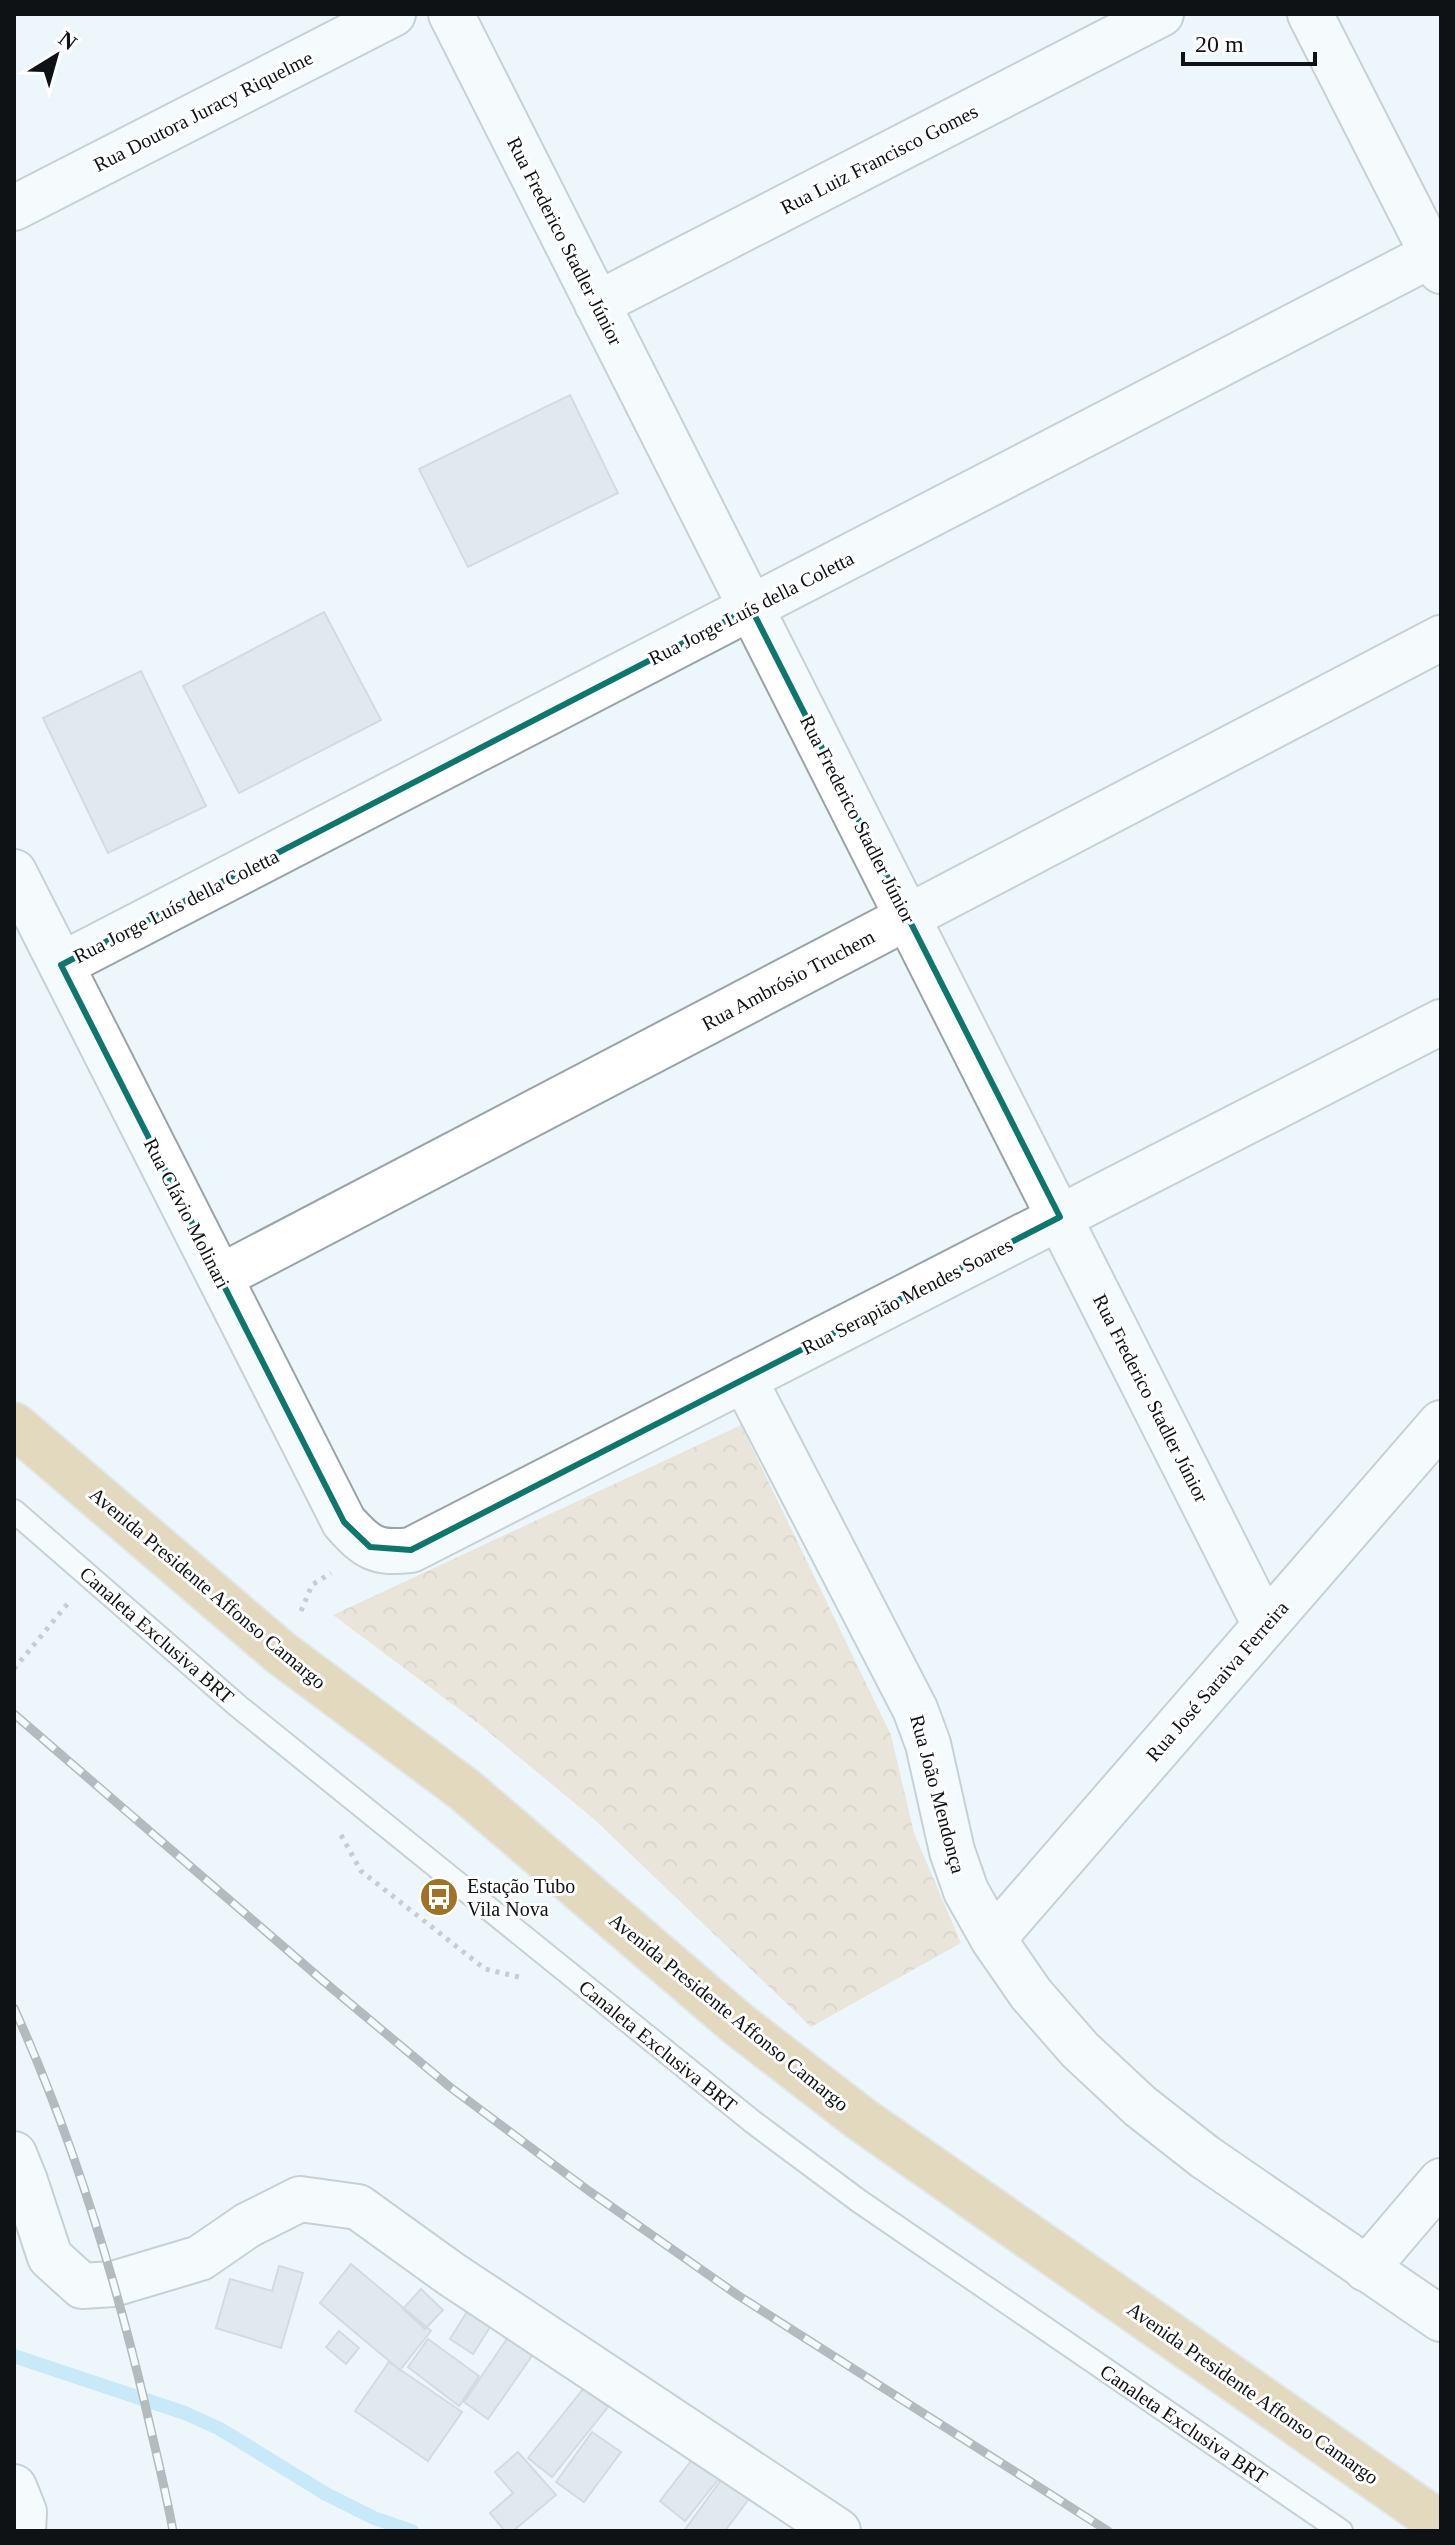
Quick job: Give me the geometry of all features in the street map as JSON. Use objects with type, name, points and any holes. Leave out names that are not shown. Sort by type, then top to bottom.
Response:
[{"type":"main road","name":"Avenida Presidente Affonso Camargo","points":[[14,1425],[281,1653],[465,1790],[682,1978],[798,2072],[1441,2524]]},
{"type":"street","name":"Rua Doutora Juracy Riquelme","points":[[14,208],[393,14]]},
{"type":"street","name":"Rua Frederico Stadler Júnior","points":[[451,14],[1265,1625]]},
{"type":"street","name":"Rua Luiz Francisco Gomes","points":[[597,304],[1161,14]]},
{"type":"street","points":[[1310,14],[1438,259]]},
{"type":"street","name":"Rua Jorge Luís della Coletta","points":[[61,965],[751,608],[1438,259]]},
{"type":"street","name":"Rua Ambrósio Truchem","points":[[220,1277],[1441,638]]},
{"type":"street","name":"Rua Clávio Molinari","points":[[14,872],[344,1522],[370,1547]]},
{"type":"street","name":"Rua Serapião Mendes Soares","points":[[370,1547],[390,1553],[411,1550],[1441,1022]]},
{"type":"street","name":"Rua João Mendonça","points":[[744,1379],[898,1672],[928,1744],[952,1851],[966,1891],[993,1939],[1031,1994],[1070,2039],[1140,2106],[1205,2157],[1441,2319]]},
{"type":"street","name":"Rua José Saraiva Ferreira","points":[[993,1939],[1441,1423]]},
{"type":"street","points":[[14,2154],[50,2257],[82,2286],[113,2284],[200,2258],[248,2225],[300,2199],[358,2207],[451,2274],[838,2531]]},
{"type":"street","points":[[1366,2269],[1441,2181]]},
{"type":"lane","name":"Canaleta Exclusiva BRT","points":[[14,1511],[238,1706],[753,2122],[884,2218],[1341,2531]]},
{"type":"path","points":[[281,1653],[312,1585],[370,1547]]},
{"type":"highlighted area","points":[[751,608],[1060,1217],[411,1550],[370,1547],[344,1522],[61,965]]},
{"type":"green space","points":[[741,1425],[891,1735],[914,1833],[961,1943],[811,2027],[595,1820],[479,1724],[333,1615]]},
{"type":"building","points":[[570,395],[618,493],[468,567],[419,469]]},
{"type":"building","points":[[324,612],[381,720],[239,793],[183,686]]},
{"type":"building","points":[[141,671],[206,806],[108,853],[43,718]]},
{"type":"building","points":[[351,2264],[431,2331],[400,2370],[320,2303]]},
{"type":"building","points":[[279,2266],[303,2273],[281,2348],[216,2328],[230,2279],[272,2291]]},
{"type":"building","points":[[421,2289],[443,2310],[425,2329],[403,2309]]},
{"type":"building","points":[[467,2312],[490,2327],[473,2354],[450,2339]]},
{"type":"building","points":[[339,2331],[359,2348],[346,2364],[326,2347]]},
{"type":"building","points":[[509,2336],[534,2353],[488,2419],[464,2402]]},
{"type":"building","points":[[428,2339],[479,2376],[459,2406],[408,2367]]},
{"type":"building","points":[[389,2362],[462,2412],[428,2461],[355,2411]]},
{"type":"building","points":[[584,2388],[608,2407],[552,2477],[528,2458]]},
{"type":"building","points":[[592,2432],[621,2452],[584,2502],[556,2482]]},
{"type":"building","points":[[518,2452],[556,2495],[513,2531],[505,2531],[490,2513],[513,2493],[495,2472]]},
{"type":"building","points":[[695,2456],[721,2476],[685,2521],[660,2501]]},
{"type":"building","points":[[724,2476],[751,2496],[725,2531],[684,2531]]},
{"type":"waterway","points":[[14,2356],[185,2413],[220,2429],[326,2494],[374,2518],[412,2531]]},
{"type":"railway","points":[[14,1714],[450,2087],[589,2191],[739,2296],[1108,2531]]},
{"type":"railway","points":[[14,2008],[72,2152],[104,2250],[144,2400],[173,2531]]},
{"type":"place","name":"Estação Tubo Vila Nova","points":[[439,1897]]}]
